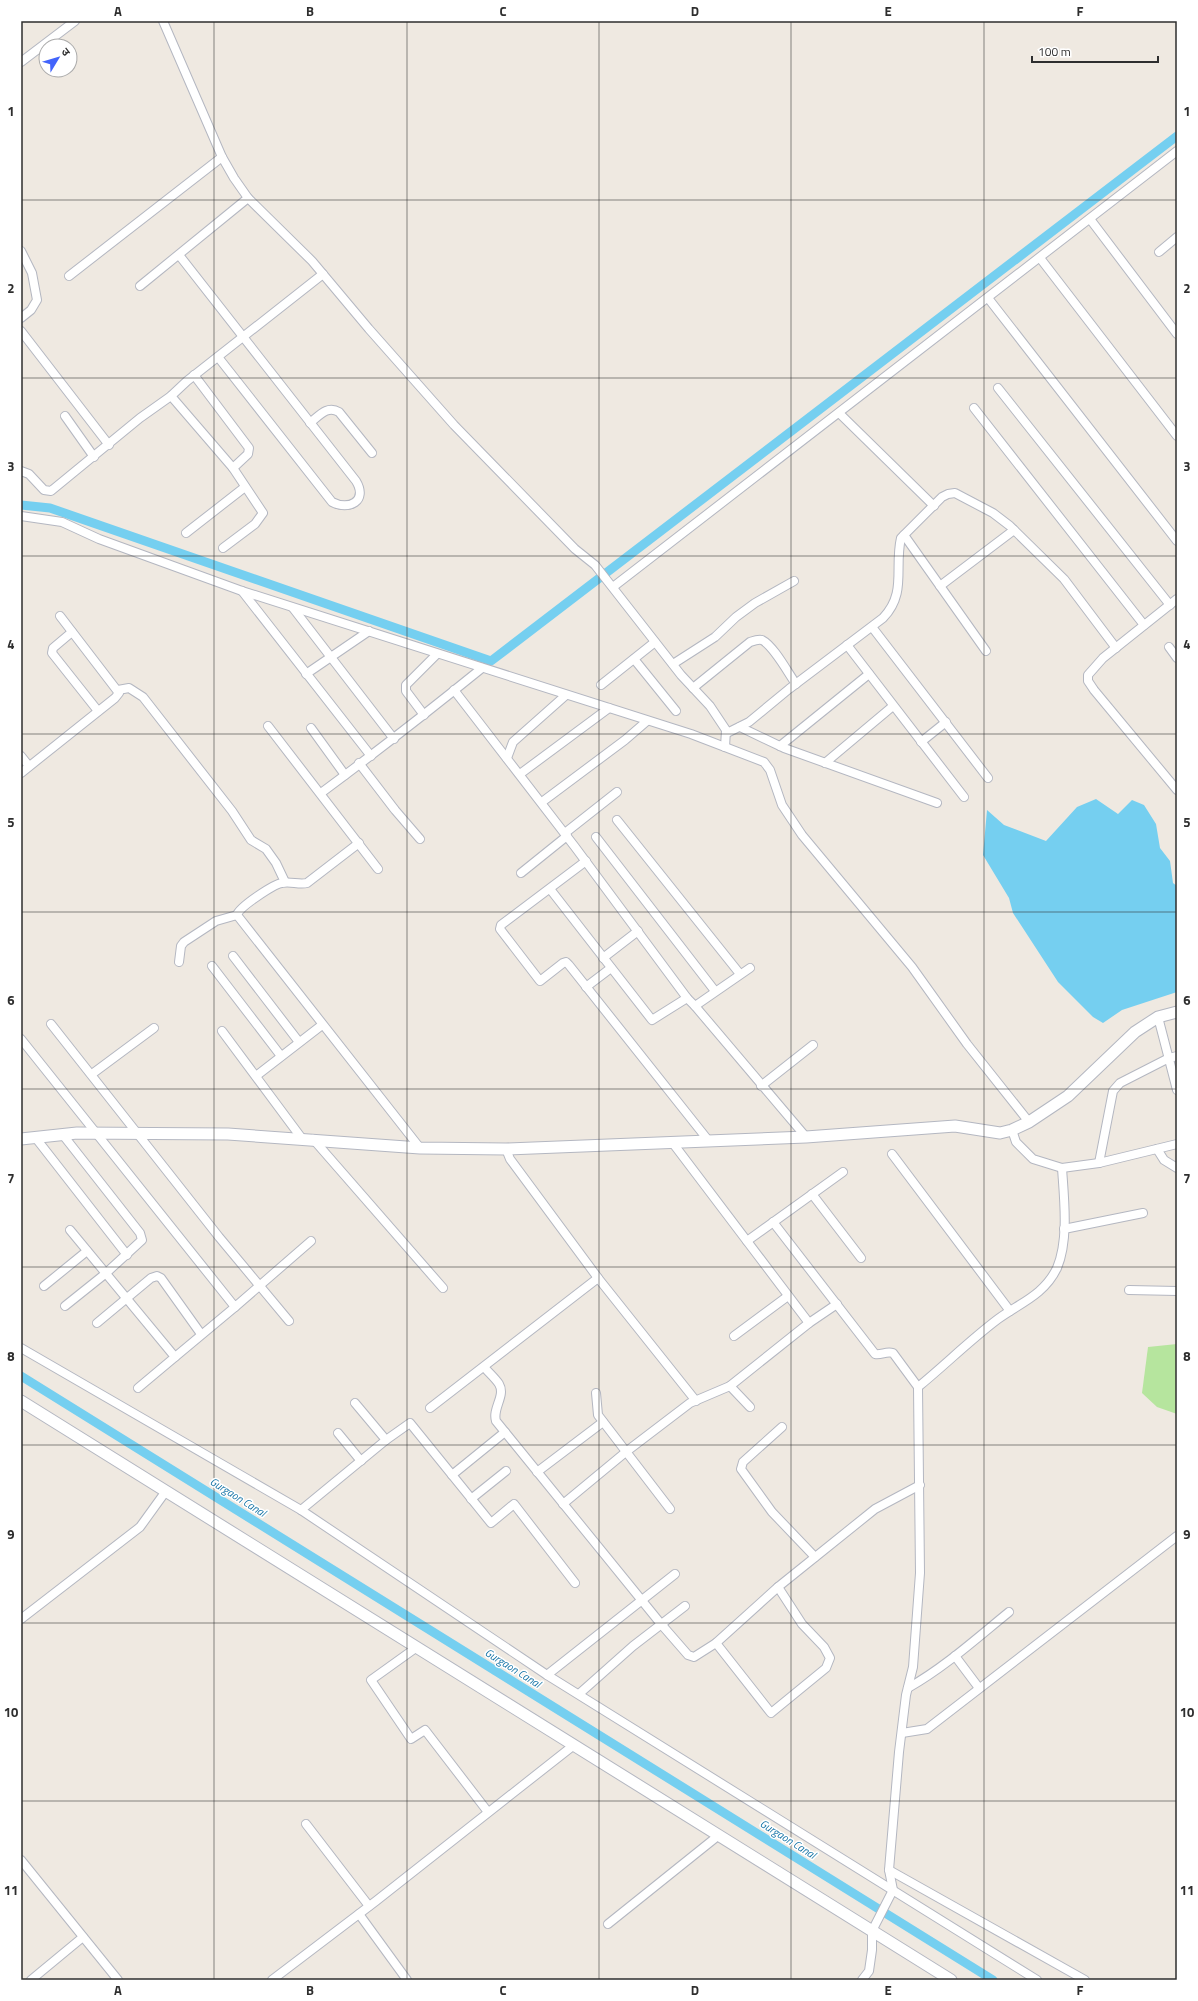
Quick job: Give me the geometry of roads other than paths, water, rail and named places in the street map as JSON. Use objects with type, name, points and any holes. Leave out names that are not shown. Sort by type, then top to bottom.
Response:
[{"type":"street","points":[[21,62],[75,21]]},
{"type":"street","points":[[163,21],[222,157],[248,198],[303,251],[324,274],[382,344],[454,424],[575,549],[600,571],[655,642],[710,706],[726,739]]},
{"type":"street","points":[[611,585],[839,414],[1176,154]]},
{"type":"street","points":[[70,276],[222,157]]},
{"type":"street","points":[[140,286],[248,198]]},
{"type":"street","points":[[1090,219],[1177,334]]},
{"type":"street","points":[[1159,252],[1177,237]]},
{"type":"street","points":[[21,251],[32,273],[37,300],[31,310],[21,318]]},
{"type":"street","points":[[179,255],[359,487],[360,495],[351,505],[341,506],[332,502],[218,357]]},
{"type":"street","points":[[1040,258],[1177,436]]},
{"type":"street","points":[[22,468],[44,490],[48,492],[109,445],[144,415],[171,396],[194,375],[324,274]]},
{"type":"street","points":[[988,298],[1177,541]]},
{"type":"street","points":[[21,331],[109,445]]},
{"type":"street","points":[[194,375],[249,448],[248,454],[232,468]]},
{"type":"street","points":[[998,388],[1170,605]]},
{"type":"street","points":[[171,396],[232,468],[262,510],[262,517],[256,524],[223,548]]},
{"type":"street","points":[[974,408],[1144,625]]},
{"type":"street","points":[[310,423],[327,410],[335,410],[339,412],[372,453]]},
{"type":"street","points":[[839,414],[934,506]]},
{"type":"street","points":[[65,416],[94,457]]},
{"type":"street","points":[[186,533],[245,487]]},
{"type":"street","points":[[726,739],[891,610],[899,588],[899,546],[904,535],[942,497],[948,494],[955,494],[993,513],[1014,530],[1064,579],[1116,648]]},
{"type":"street","points":[[21,516],[68,524],[92,536],[242,591],[647,721],[726,739],[764,762],[770,770],[782,805],[802,835],[912,967],[967,1044],[1029,1122]]},
{"type":"street","points":[[940,586],[1014,530]]},
{"type":"street","points":[[904,535],[986,651]]},
{"type":"street","points":[[673,664],[715,637],[736,617],[794,581]]},
{"type":"street","points":[[242,591],[371,756]]},
{"type":"street","points":[[1177,599],[1091,669],[1088,675],[1088,680],[1094,690],[1177,790]]},
{"type":"street","points":[[294,608],[394,739]]},
{"type":"street","points":[[21,773],[115,698],[119,693],[60,616]]},
{"type":"street","points":[[872,626],[988,778]]},
{"type":"street","points":[[306,674],[330,656],[369,631]]},
{"type":"street","points":[[72,632],[53,648],[52,653],[98,711]]},
{"type":"street","points":[[693,688],[750,642],[758,640],[762,640],[772,650],[796,684]]},
{"type":"street","points":[[602,685],[655,642]]},
{"type":"street","points":[[847,645],[964,797]]},
{"type":"street","points":[[1169,647],[1177,658]]},
{"type":"street","points":[[424,715],[406,691],[406,685],[437,654]]},
{"type":"street","points":[[634,659],[676,711]]},
{"type":"street","points":[[321,793],[346,775],[359,763],[394,739],[482,668]]},
{"type":"street","points":[[780,746],[869,674]]},
{"type":"street","points":[[118,690],[129,688],[143,697],[235,815],[251,840],[266,850],[276,863],[285,882]]},
{"type":"street","points":[[454,690],[542,802],[687,998],[696,1006],[806,1137]]},
{"type":"street","points":[[507,758],[513,742],[566,695]]},
{"type":"street","points":[[825,763],[893,706]]},
{"type":"street","points":[[520,774],[609,708]]},
{"type":"street","points":[[542,802],[625,740],[647,721]]},
{"type":"street","points":[[921,742],[946,722]]},
{"type":"street","points":[[268,726],[378,869]]},
{"type":"street","points":[[740,727],[780,746],[937,803]]},
{"type":"street","points":[[310,728],[346,775]]},
{"type":"street","points":[[21,756],[29,766]]},
{"type":"street","points":[[359,763],[395,810],[420,839]]},
{"type":"street","points":[[521,873],[617,792]]},
{"type":"street","points":[[617,820],[740,974]]},
{"type":"street","points":[[596,837],[715,990]]},
{"type":"street","points":[[179,962],[181,946],[184,942],[216,920],[237,915],[242,907],[278,884],[285,882],[300,885],[307,883],[359,843]]},
{"type":"street","points":[[586,861],[501,925],[500,929],[538,980],[542,980],[566,962],[708,1140]]},
{"type":"street","points":[[550,889],[652,1020],[687,998]]},
{"type":"street","points":[[237,915],[420,1148]]},
{"type":"street","points":[[603,958],[638,931]]},
{"type":"street","points":[[233,956],[299,1042]]},
{"type":"street","points":[[212,966],[281,1056]]},
{"type":"street","points":[[586,987],[611,968]]},
{"type":"street","points":[[696,1006],[715,990],[750,968]]},
{"type":"street","points":[[21,1139],[95,1133],[228,1134],[420,1148],[506,1149],[806,1137],[955,1126],[1000,1133],[1012,1130],[1029,1122],[1068,1096],[1135,1032],[1158,1017],[1177,1012]]},
{"type":"street","points":[[1158,1017],[1177,1090]]},
{"type":"street","points":[[51,1024],[258,1285],[289,1321]]},
{"type":"street","points":[[256,1076],[322,1024]]},
{"type":"street","points":[[92,1074],[154,1028]]},
{"type":"street","points":[[222,1031],[308,1140],[444,1288]]},
{"type":"street","points":[[21,1038],[95,1133],[235,1307]]},
{"type":"street","points":[[762,1086],[814,1045]]},
{"type":"street","points":[[1098,1163],[1113,1091],[1120,1083],[1168,1058],[1177,1056]]},
{"type":"street","points":[[1012,1130],[1016,1142],[1033,1159],[1062,1168],[1098,1163],[1177,1144]]},
{"type":"street","points":[[63,1135],[140,1234],[142,1240],[127,1255],[65,1306]]},
{"type":"street","points":[[35,1137],[127,1255]]},
{"type":"street","points":[[672,1142],[809,1323]]},
{"type":"street","points":[[506,1149],[510,1158],[598,1278],[696,1401]]},
{"type":"street","points":[[1157,1149],[1164,1160],[1177,1168]]},
{"type":"street","points":[[892,1154],[1010,1311]]},
{"type":"street","points":[[918,1387],[1010,1311],[1041,1291],[1057,1268],[1063,1242],[1065,1211],[1062,1168]]},
{"type":"street","points":[[747,1241],[843,1172]]},
{"type":"street","points":[[812,1194],[861,1258]]},
{"type":"street","points":[[1064,1229],[1142,1213]]},
{"type":"street","points":[[773,1222],[875,1354],[880,1355],[888,1352],[893,1353],[918,1387],[920,1573],[913,1667],[908,1688],[902,1733],[889,1870],[893,1890],[878,1916],[872,1931],[872,1950],[868,1970],[862,1980]]},
{"type":"street","points":[[70,1230],[104,1274],[175,1357]]},
{"type":"street","points":[[138,1388],[311,1241]]},
{"type":"street","points":[[44,1286],[87,1251]]},
{"type":"street","points":[[97,1323],[151,1278],[157,1276],[161,1278],[201,1334]]},
{"type":"street","points":[[430,1408],[598,1278]]},
{"type":"street","points":[[1129,1290],[1177,1291]]},
{"type":"street","points":[[734,1336],[788,1296]]},
{"type":"street","points":[[563,1504],[627,1451],[690,1403],[730,1386],[809,1323],[837,1304]]},
{"type":"street","points":[[21,1348],[301,1510],[547,1675],[1037,1980]]},
{"type":"street","points":[[484,1367],[499,1385],[501,1394],[494,1414],[496,1421],[661,1624],[688,1655],[694,1657],[716,1643],[778,1587],[875,1509],[920,1485]]},
{"type":"street","points":[[730,1386],[750,1407]]},
{"type":"street","points":[[596,1393],[598,1414],[602,1422],[627,1451],[670,1509]]},
{"type":"street","points":[[21,1401],[951,1980]]},
{"type":"street","points":[[356,1403],[386,1440]]},
{"type":"street","points":[[537,1472],[602,1422]]},
{"type":"street","points":[[301,1510],[386,1440],[410,1423],[491,1523],[514,1504],[575,1583]]},
{"type":"street","points":[[782,1427],[743,1462],[741,1469],[772,1512],[815,1557]]},
{"type":"street","points":[[452,1475],[505,1432]]},
{"type":"street","points":[[338,1433],[361,1461]]},
{"type":"street","points":[[471,1499],[506,1471]]},
{"type":"street","points":[[21,1619],[140,1527],[166,1491]]},
{"type":"street","points":[[902,1733],[927,1729],[1177,1536]]},
{"type":"street","points":[[547,1675],[675,1574]]},
{"type":"street","points":[[716,1643],[771,1713],[826,1668],[830,1658],[824,1647],[802,1624],[778,1587]]},
{"type":"street","points":[[579,1694],[661,1624],[685,1606]]},
{"type":"street","points":[[908,1688],[924,1679],[955,1656],[1009,1612]]},
{"type":"street","points":[[417,1647],[371,1680],[411,1739],[425,1730],[488,1812]]},
{"type":"street","points":[[955,1656],[979,1688]]},
{"type":"street","points":[[272,1980],[359,1914],[574,1745]]},
{"type":"street","points":[[306,1824],[369,1906]]},
{"type":"street","points":[[608,1924],[719,1835]]},
{"type":"street","points":[[21,1860],[118,1980]]},
{"type":"street","points":[[889,1870],[1085,1980]]},
{"type":"street","points":[[359,1914],[407,1980]]},
{"type":"street","points":[[31,1980],[83,1937]]},
{"type":"water","points":[[1096,799],[1118,814],[1132,800],[1144,805],[1156,824],[1160,848],[1170,861],[1173,883],[1177,886],[1177,992],[1122,1010],[1103,1023],[1093,1017],[1058,982],[1013,913],[1009,898],[983,855],[987,810],[1004,825],[1046,841],[1077,807]]},
{"type":"waterway","points":[[21,505],[50,508],[491,661],[1177,136]]},
{"type":"waterway","name":"Gurgaon Canal","points":[[21,1376],[993,1980]]}]
